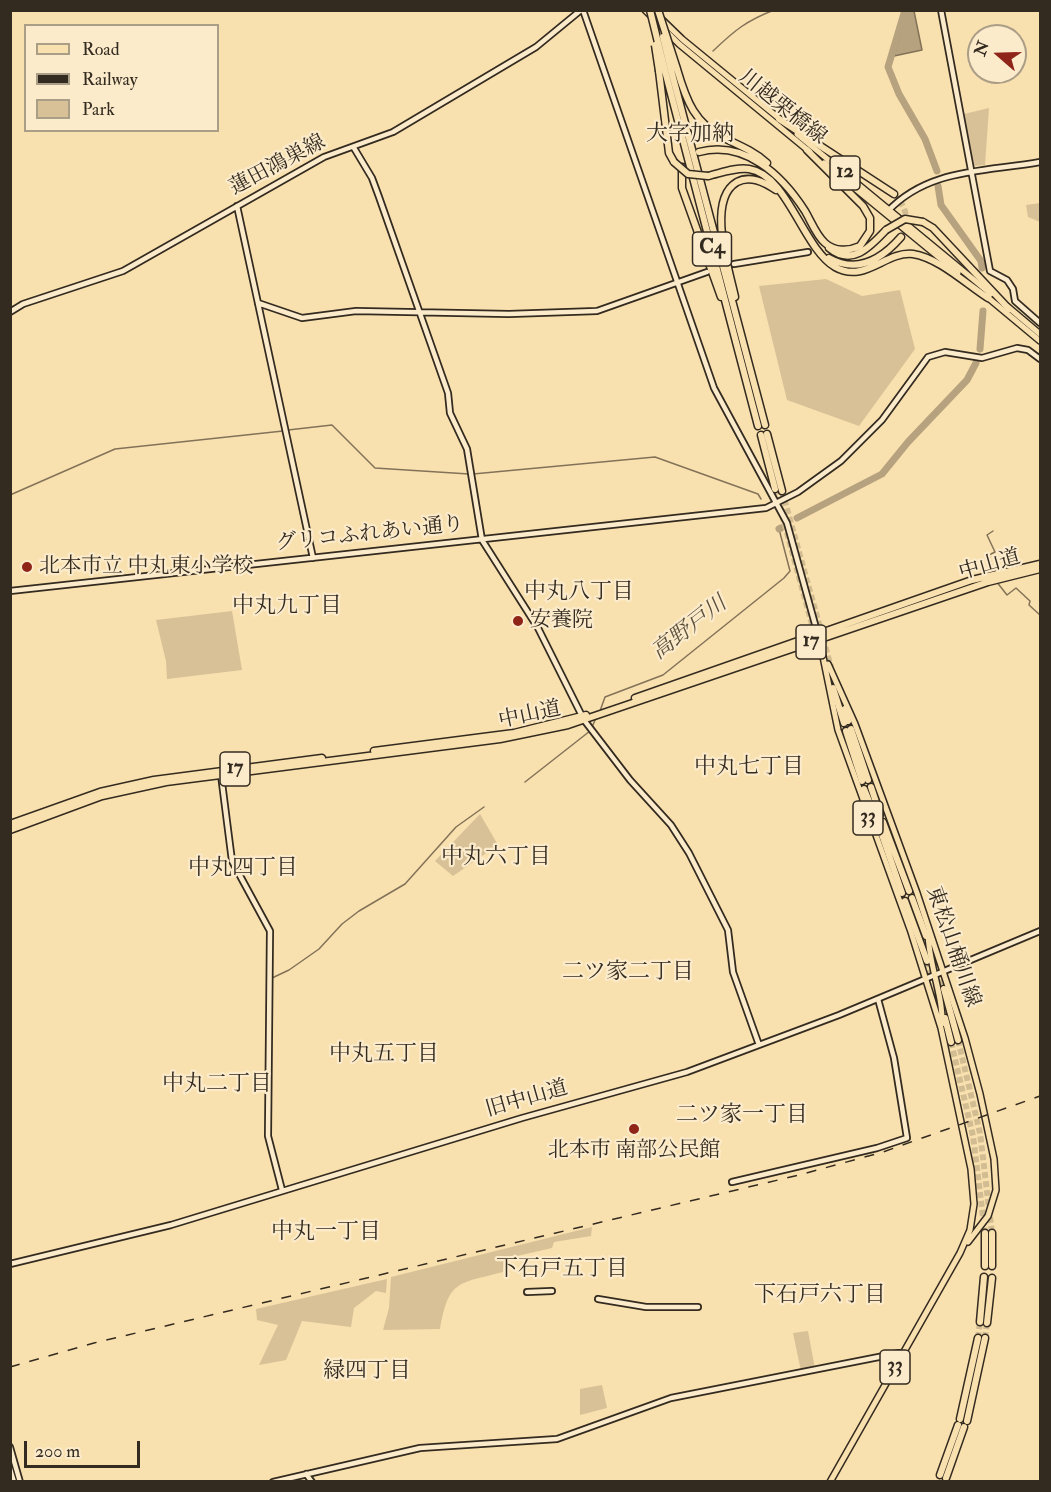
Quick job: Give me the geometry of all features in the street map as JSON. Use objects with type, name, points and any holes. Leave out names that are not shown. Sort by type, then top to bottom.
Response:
[{"type":"highway","points":[[649,10],[668,70],[703,126],[753,152],[774,171],[800,203],[823,241],[834,252],[849,256],[869,248],[886,231],[905,219],[923,222],[939,234],[1010,309]]},
{"type":"highway","name":"C4","points":[[658,10],[668,70],[738,348],[762,426],[748,359],[668,70]]},
{"type":"highway","points":[[668,70],[669,153],[674,162],[688,174],[708,176],[736,169],[754,170],[770,178],[818,250],[837,268],[854,272],[872,268],[900,255],[924,257],[988,298]]},
{"type":"highway","points":[[779,119],[894,194]]},
{"type":"highway","points":[[807,150],[863,206],[871,225],[865,242],[854,249],[841,250],[823,241]]},
{"type":"highway","points":[[699,152],[733,152],[755,160],[774,171]]},
{"type":"highway","points":[[682,167],[682,188],[738,348]]},
{"type":"highway","points":[[748,359],[723,236],[722,204],[731,186],[746,179],[764,183],[781,194]]},
{"type":"highway","points":[[818,250],[836,262],[860,265],[886,253],[901,237]]},
{"type":"highway","points":[[775,489],[764,434],[782,491]]},
{"type":"highway","name":"中山道","points":[[819,637],[972,580],[1041,564]]},
{"type":"highway","name":"中山道","points":[[10,830],[102,796],[166,782],[500,739],[583,718],[819,637],[988,582],[1041,568]]},
{"type":"highway","points":[[832,688],[846,722],[845,709]]},
{"type":"highway","name":"中山道","points":[[10,824],[100,792],[154,780],[514,733],[583,718]]},
{"type":"highway","points":[[849,730],[865,780]]},
{"type":"highway","points":[[868,788],[878,815]]},
{"type":"highway","points":[[880,823],[906,892]]},
{"type":"highway","points":[[926,936],[908,900],[927,961]]},
{"type":"highway","points":[[944,989],[955,1041],[945,1018]]},
{"type":"highway","points":[[988,1233],[988,1266]]},
{"type":"highway","points":[[984,1323],[988,1278]]},
{"type":"highway","points":[[943,1477],[962,1423],[982,1338]]},
{"type":"main road","name":"川越栗橋線","points":[[649,10],[1041,341]]},
{"type":"main road","name":"川越栗橋線","points":[[649,10],[679,44],[807,150],[1041,334]]},
{"type":"main road","name":"東松山桶川線","points":[[819,637],[855,724],[943,971],[980,1094],[997,1177],[993,1204],[960,1253],[830,1482]]},
{"type":"main road","name":"東松山桶川線","points":[[824,653],[838,730],[911,932],[941,1028],[966,1146],[974,1204],[970,1230],[960,1253]]},
{"type":"main road","name":"33","points":[[928,927],[934,975],[942,1007],[941,1028]]},
{"type":"street","name":"蓮田鴻巣線","points":[[10,312],[23,304],[123,271],[324,157],[393,132],[536,47],[582,10]]},
{"type":"street","points":[[582,10],[714,388],[777,503],[793,539],[819,637]]},
{"type":"street","points":[[941,10],[990,271],[1007,280],[1013,289],[1015,301],[1041,323]]},
{"type":"street","points":[[354,148],[372,178],[448,393],[450,412],[467,449],[482,540],[538,628],[583,718],[630,780],[670,825],[715,901],[728,930],[734,972],[759,1045]]},
{"type":"street","points":[[887,212],[922,184],[942,177],[1041,162]]},
{"type":"street","points":[[237,206],[313,558]]},
{"type":"street","points":[[734,264],[808,252]]},
{"type":"street","points":[[258,303],[302,318],[356,311],[509,314],[597,310],[707,272]]},
{"type":"street","name":"グリコふれあい通り","points":[[10,591],[766,508],[841,462],[882,420],[928,357],[945,352],[982,358],[1017,348],[1033,353],[1041,359]]},
{"type":"street","points":[[221,775],[232,861],[270,931],[268,1136],[282,1190]]},
{"type":"street","name":"旧中山道","points":[[10,1264],[171,1225],[282,1190],[687,1072],[878,999],[1041,931]]},
{"type":"street","points":[[732,1182],[877,1148],[907,1138],[894,1058],[878,999]]},
{"type":"street","points":[[527,1292],[552,1291]]},
{"type":"street","points":[[598,1299],[640,1307],[698,1307]]},
{"type":"street","points":[[273,1482],[420,1448],[557,1439],[670,1398],[902,1354]]},
{"type":"street","points":[[10,1447],[20,1482]]},
{"type":"street","points":[[10,1469],[14,1482]]},
{"type":"street","points":[[306,1474],[312,1482]]},
{"type":"green space","points":[[989,108],[985,165],[974,166],[964,114]]},
{"type":"green space","points":[[1040,203],[1040,222],[1028,217],[1026,205]]},
{"type":"green space","points":[[826,279],[862,296],[900,290],[915,349],[859,426],[787,400],[759,286]]},
{"type":"green space","points":[[232,611],[242,670],[167,679],[166,661],[156,620]]},
{"type":"green space","points":[[480,814],[498,845],[453,876],[435,861]]},
{"type":"green space","points":[[592,1227],[591,1236],[554,1242],[552,1248],[504,1259],[503,1272],[465,1282],[452,1293],[447,1301],[440,1329],[383,1330],[389,1308],[391,1277]]},
{"type":"green space","points":[[387,1279],[386,1293],[376,1291],[354,1308],[351,1327],[302,1321],[286,1360],[259,1365],[278,1325],[257,1320],[256,1309]]},
{"type":"green space","points":[[808,1331],[815,1369],[801,1371],[793,1333]]},
{"type":"green space","points":[[602,1385],[607,1408],[580,1415],[580,1389]]},
{"type":"shaded area","points":[[907,10],[914,11],[922,50],[894,56]]},
{"type":"waterway","points":[[713,51],[741,27],[774,10]]},
{"type":"waterway","name":"高野戸川","points":[[905,10],[888,67],[899,94],[925,139],[937,171]]},
{"type":"waterway","name":"高野戸川","points":[[938,186],[941,205],[981,261],[982,268]]},
{"type":"waterway","name":"高野戸川","points":[[980,349],[983,311]]},
{"type":"waterway","name":"高野戸川","points":[[797,518],[882,474],[908,442],[967,380],[976,363]]},
{"type":"waterway","points":[[288,430],[332,425],[375,468],[469,474]]},
{"type":"waterway","points":[[10,495],[115,449],[283,431]]},
{"type":"waterway","points":[[473,474],[655,457],[758,494],[761,499]]},
{"type":"waterway","name":"高野戸川","points":[[600,711],[605,697],[663,675],[784,578],[790,571],[779,529]]},
{"type":"waterway","points":[[993,531],[987,535],[995,552],[989,555],[994,574]]},
{"type":"waterway","points":[[996,581],[1007,595],[1016,588],[1030,601],[1029,605],[1040,615]]},
{"type":"waterway","name":"高野戸川","points":[[592,727],[596,718]]},
{"type":"waterway","name":"高野戸川","points":[[525,782],[590,731]]},
{"type":"waterway","points":[[272,978],[289,970],[319,949],[342,924],[359,911],[405,884],[456,827],[484,807]]},
{"type":"tunnel","points":[[894,194],[906,214],[906,225],[901,237]]},
{"type":"tunnel","points":[[775,489],[816,639]]},
{"type":"tunnel","points":[[782,491],[831,667]]},
{"type":"tunnel","points":[[932,954],[944,989]]},
{"type":"tunnel","points":[[927,961],[933,980]]},
{"type":"tunnel","points":[[958,1040],[980,1133],[992,1233]]},
{"type":"tunnel","points":[[951,1042],[973,1136],[985,1233]]},
{"type":"tunnel","points":[[978,1338],[980,1322]]},
{"type":"tunnel","points":[[985,1338],[987,1323]]},
{"type":"railway","points":[[10,1367],[94,1343],[799,1175],[883,1152],[1040,1096]]},
{"type":"place","name":"北本市立 中丸東小学校","points":[[27,567]]},
{"type":"place","name":"安養院","points":[[518,621]]},
{"type":"place","name":"北本市 南部公民館","points":[[634,1129]]},
{"type":"district","name":"大字加納","points":[[690,135]]},
{"type":"district","name":"中丸八丁目","points":[[579,593]]},
{"type":"district","name":"中丸九丁目","points":[[287,607]]},
{"type":"district","name":"中丸七丁目","points":[[749,768]]},
{"type":"district","name":"中丸六丁目","points":[[496,858]]},
{"type":"district","name":"中丸四丁目","points":[[243,869]]},
{"type":"district","name":"二ツ家二丁目","points":[[628,973]]},
{"type":"district","name":"中丸五丁目","points":[[384,1055]]},
{"type":"district","name":"中丸二丁目","points":[[217,1085]]},
{"type":"district","name":"二ツ家一丁目","points":[[742,1116]]},
{"type":"district","name":"中丸一丁目","points":[[326,1233]]},
{"type":"district","name":"下石戸五丁目","points":[[562,1270]]},
{"type":"district","name":"下石戸六丁目","points":[[820,1296]]},
{"type":"district","name":"緑四丁目","points":[[367,1372]]}]
